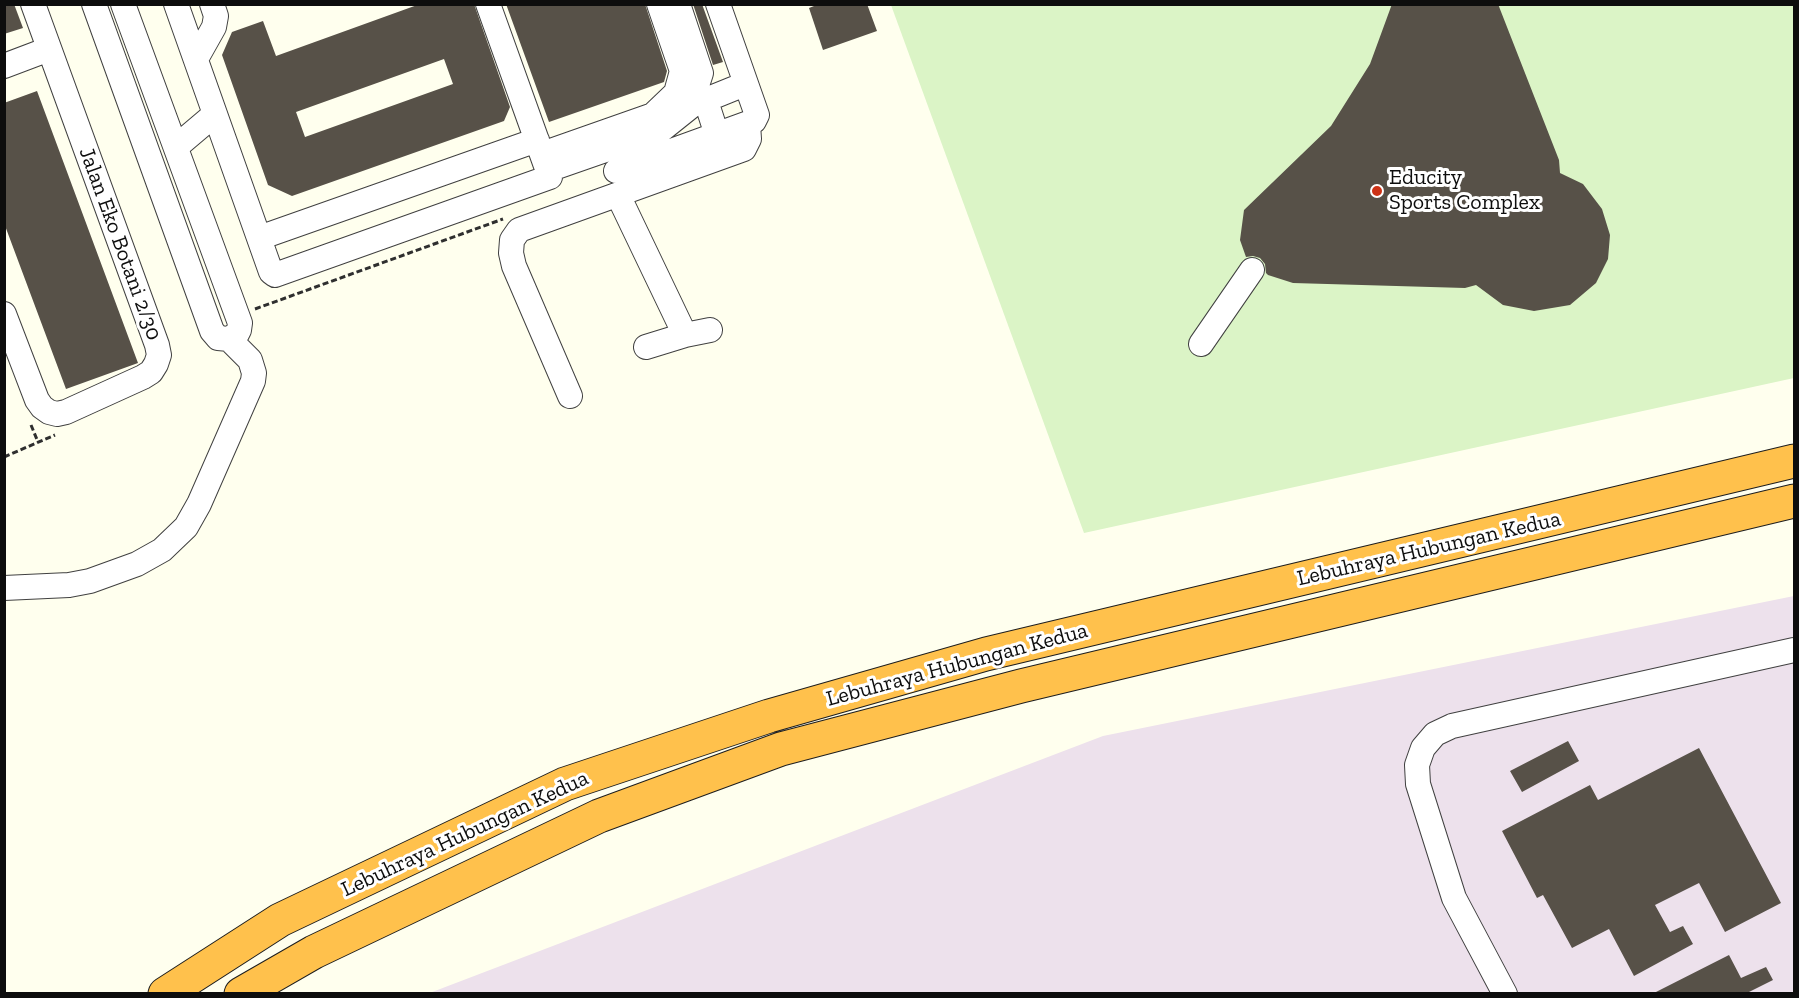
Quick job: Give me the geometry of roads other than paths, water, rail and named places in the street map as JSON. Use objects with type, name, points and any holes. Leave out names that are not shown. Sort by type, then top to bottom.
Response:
[{"type":"highway","name":"Lebuhraya Hubungan Kedua","points":[[165,993],[280,920],[565,784],[769,716],[987,654],[1794,461]]},
{"type":"highway","name":"Lebuhraya Hubungan Kedua","points":[[241,993],[314,952],[599,816],[781,749],[1021,686],[1794,501]]},
{"type":"street","points":[[4,66],[49,49],[33,4]]},
{"type":"street","points":[[94,4],[212,331],[219,338],[229,339],[237,334],[240,323],[123,4]]},
{"type":"street","points":[[176,4],[271,272],[275,275],[355,247],[542,155],[653,115],[676,93],[682,71],[659,4]]},
{"type":"street","points":[[196,59],[214,27],[216,16],[213,4]]},
{"type":"street","points":[[488,4],[542,155]]},
{"type":"street","points":[[259,238],[342,210],[542,155],[660,131],[690,106],[701,73],[678,4]]},
{"type":"street","points":[[570,396],[514,266],[511,253],[512,240],[519,230],[717,135],[754,121],[757,115],[717,4]]},
{"type":"street","name":"Jalan Eko Botani 2/30","points":[[4,314],[37,400],[49,412],[57,414],[66,412],[143,377],[151,372],[159,355],[49,49]]},
{"type":"street","points":[[717,135],[706,101],[745,84]]},
{"type":"street","points":[[176,147],[215,114]]},
{"type":"street","points":[[617,183],[744,149],[748,139],[748,124]]},
{"type":"street","points":[[617,183],[685,335]]},
{"type":"street","points":[[342,210],[355,247]]},
{"type":"street","points":[[1201,344],[1252,270]]},
{"type":"street","points":[[646,347],[710,330]]},
{"type":"street","points":[[4,588],[69,585],[90,581],[137,564],[162,550],[186,527],[199,504],[253,381],[254,373],[250,360],[229,339]]},
{"type":"street","points":[[1505,993],[1454,898],[1418,784],[1417,765],[1423,748],[1435,734],[1452,726],[1794,650]]},
{"type":"place","name":"Educity Sports Complex","points":[[1377,191]]}]
